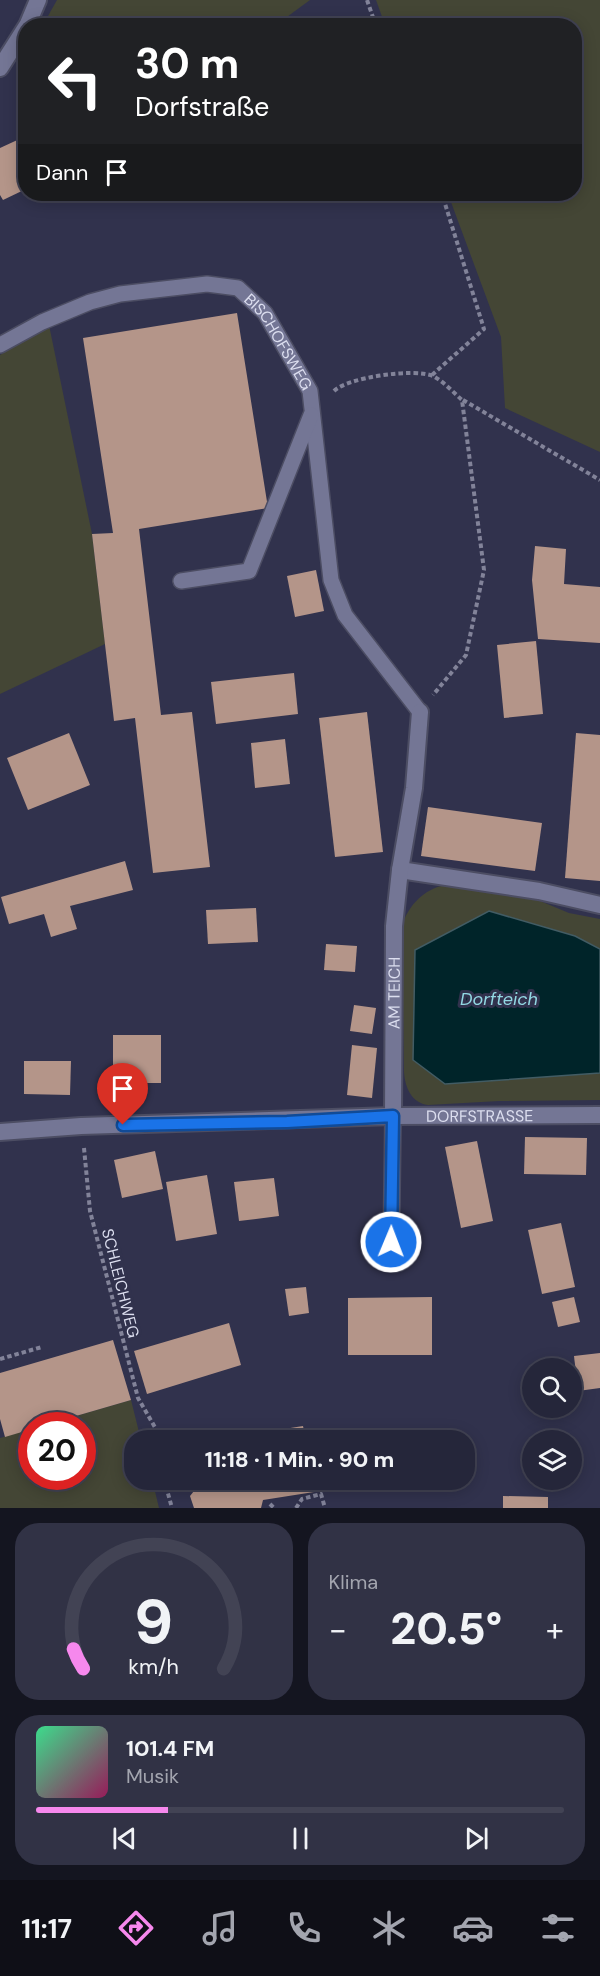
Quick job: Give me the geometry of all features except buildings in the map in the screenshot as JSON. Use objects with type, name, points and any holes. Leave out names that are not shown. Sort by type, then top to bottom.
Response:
[{"type":"street","points":[[30,18],[38,0]]},
{"type":"street","points":[[0,68],[18,39]]},
{"type":"street","name":"AM TEICH","points":[[393,1116],[394,926],[400,870],[414,788],[420,712]]},
{"type":"street","points":[[400,870],[539,891],[600,905]]},
{"type":"street","name":"DORFSTRASSE","points":[[0,1132],[81,1126],[287,1122],[393,1116],[600,1115]]},
{"type":"lane","name":"BISCHOFSWEG","points":[[0,345],[42,322],[90,302],[120,294],[220,284],[238,288],[265,313],[303,376],[310,391],[312,412],[249,571],[181,581]]},
{"type":"lane","points":[[312,412],[331,580],[336,598],[345,615],[420,712]]},
{"type":"lane","points":[[391,1263],[393,1116]]},
{"type":"path","points":[[367,0],[373,18]]},
{"type":"path","points":[[432,375],[484,329],[444,201]]},
{"type":"path","points":[[312,412],[339,385],[381,374],[432,375],[462,400],[600,480]]},
{"type":"path","points":[[420,712],[466,655],[484,570],[462,400]]},
{"type":"path","name":"SCHLEICHWEG","points":[[81,1126],[90,1211],[138,1398],[156,1430]]},
{"type":"path","points":[[0,1359],[42,1347]]},
{"type":"path","points":[[167,1490],[172,1508]]},
{"type":"path","points":[[296,1508],[302,1499],[321,1494],[325,1508]]},
{"type":"shaded area","points":[[57,0],[310,0],[286,18],[47,18]]},
{"type":"shaded area","points":[[376,0],[600,0],[600,452],[505,408],[501,337],[451,201],[582,201],[582,18],[382,18]]},
{"type":"shaded area","points":[[49,325],[92,534],[105,644],[0,694],[0,355]]},
{"type":"shaded area","name":"Dorfteich","points":[[445,885],[533,898],[569,913],[600,919],[600,1100],[499,1101],[428,1105],[422,1104],[410,1094],[404,1072],[402,925],[418,899],[430,890]]},
{"type":"shaded area","points":[[131,1400],[138,1430],[124,1430],[124,1490],[155,1490],[159,1508],[0,1508],[0,1438],[18,1433],[18,1490],[96,1490],[96,1412],[90,1412]]},
{"type":"water","name":"Dorfteich","points":[[489,911],[575,936],[600,949],[600,1073],[445,1084],[413,1060],[415,950]]},
{"type":"route","points":[[123,1125],[287,1122],[393,1116],[391,1242]]}]
